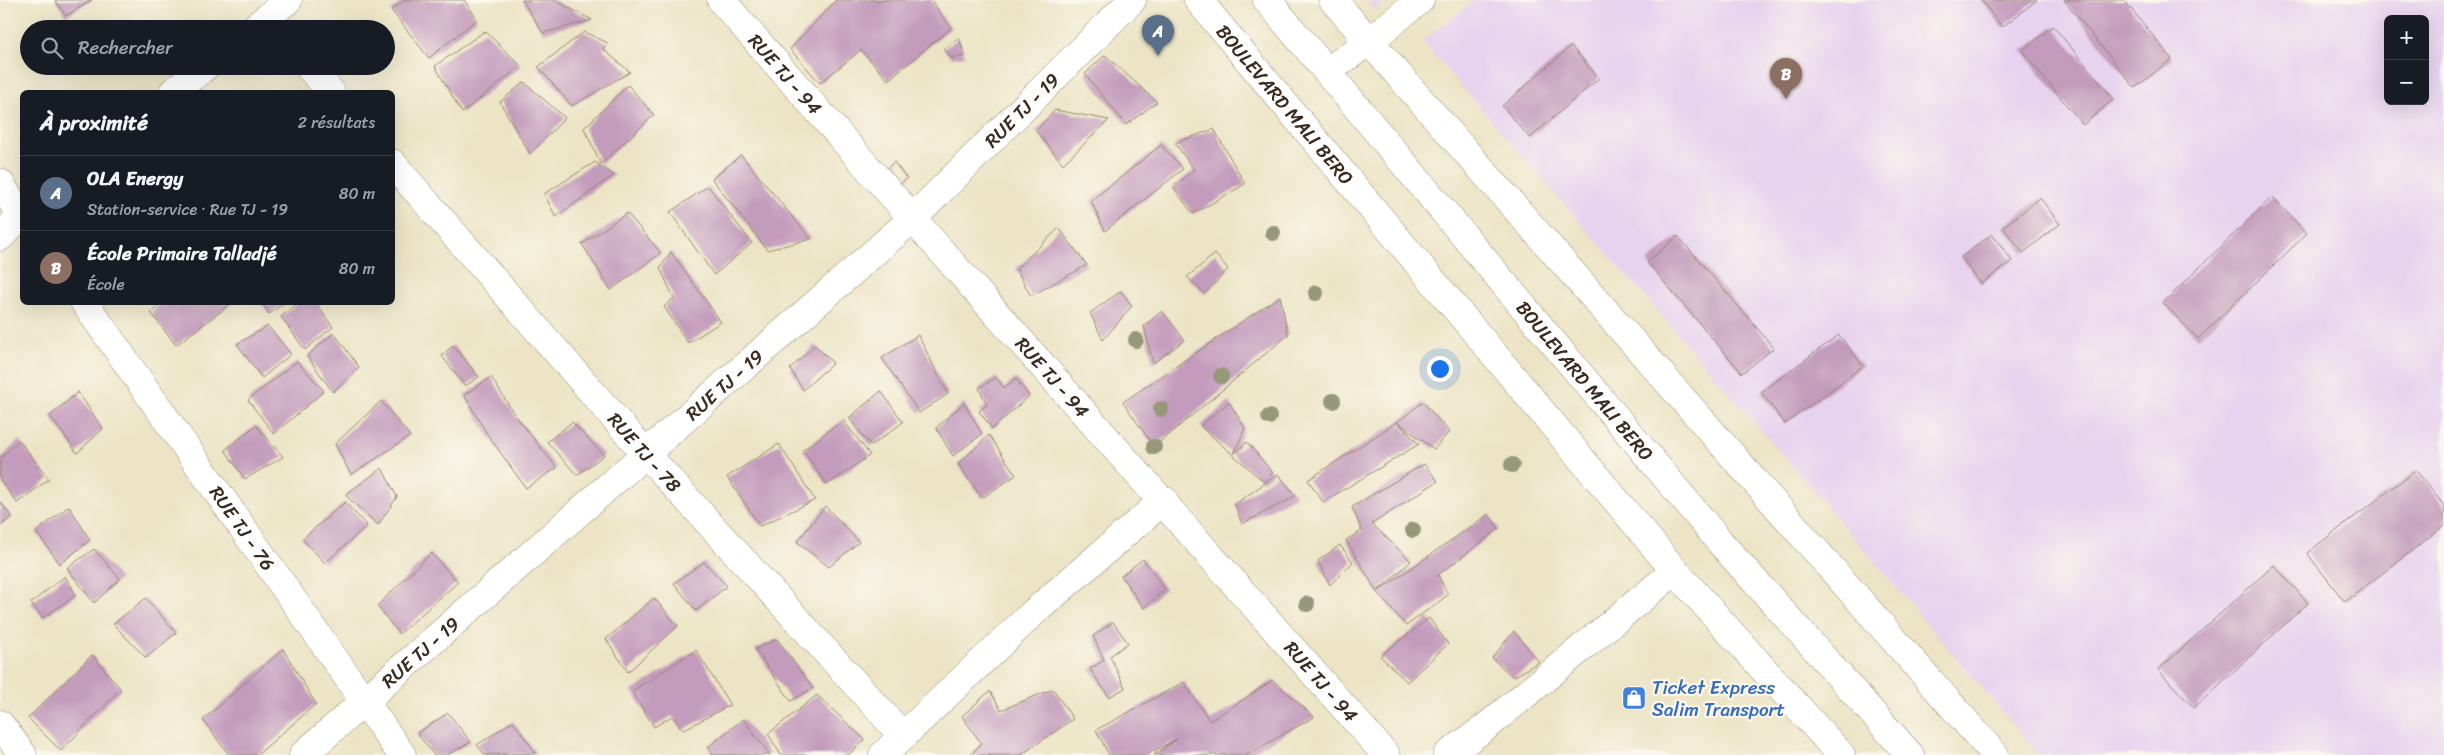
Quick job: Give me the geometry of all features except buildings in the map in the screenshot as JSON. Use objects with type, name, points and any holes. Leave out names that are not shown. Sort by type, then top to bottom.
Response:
[{"type":"street","points":[[262,19],[288,0]]},
{"type":"street","name":"RUE TJ - 94","points":[[720,0],[911,220],[1164,500],[1386,755]]},
{"type":"street","name":"RUE TJ - 19","points":[[303,755],[362,701],[911,220],[1132,0]]},
{"type":"street","name":"BOULEVARD MALI BERO","points":[[1198,0],[1675,571],[1841,755]]},
{"type":"street","name":"BOULEVARD MALI BERO","points":[[1266,0],[1328,71],[1720,542],[1910,755]]},
{"type":"street","points":[[1333,0],[1995,755]]},
{"type":"street","points":[[1328,71],[1420,0]]},
{"type":"street","points":[[176,90],[195,75]]},
{"type":"street","points":[[316,75],[329,90]]},
{"type":"street","name":"RUE TJ - 78","points":[[395,166],[646,454],[903,736]]},
{"type":"street","points":[[0,183],[20,213]]},
{"type":"street","points":[[0,237],[20,218]]},
{"type":"street","name":"RUE TJ - 76","points":[[86,305],[362,701],[402,755]]},
{"type":"street","points":[[883,755],[1033,614],[1164,500]]},
{"type":"street","points":[[1447,755],[1486,727],[1675,571]]},
{"type":"street","points":[[0,724],[23,755]]},
{"type":"shaded area","points":[[1365,0],[1386,0],[1374,11]]},
{"type":"shaded area","points":[[1475,0],[2444,0],[2444,755],[2039,755],[1795,469],[1422,41]]},
{"type":"place","name":"OLA Energy","points":[[1158,56]]},
{"type":"place","name":"École Primaire Talladjé","points":[[1786,99]]},
{"type":"place","name":"Ticket Express Salim Transport","points":[[1634,698]]}]
